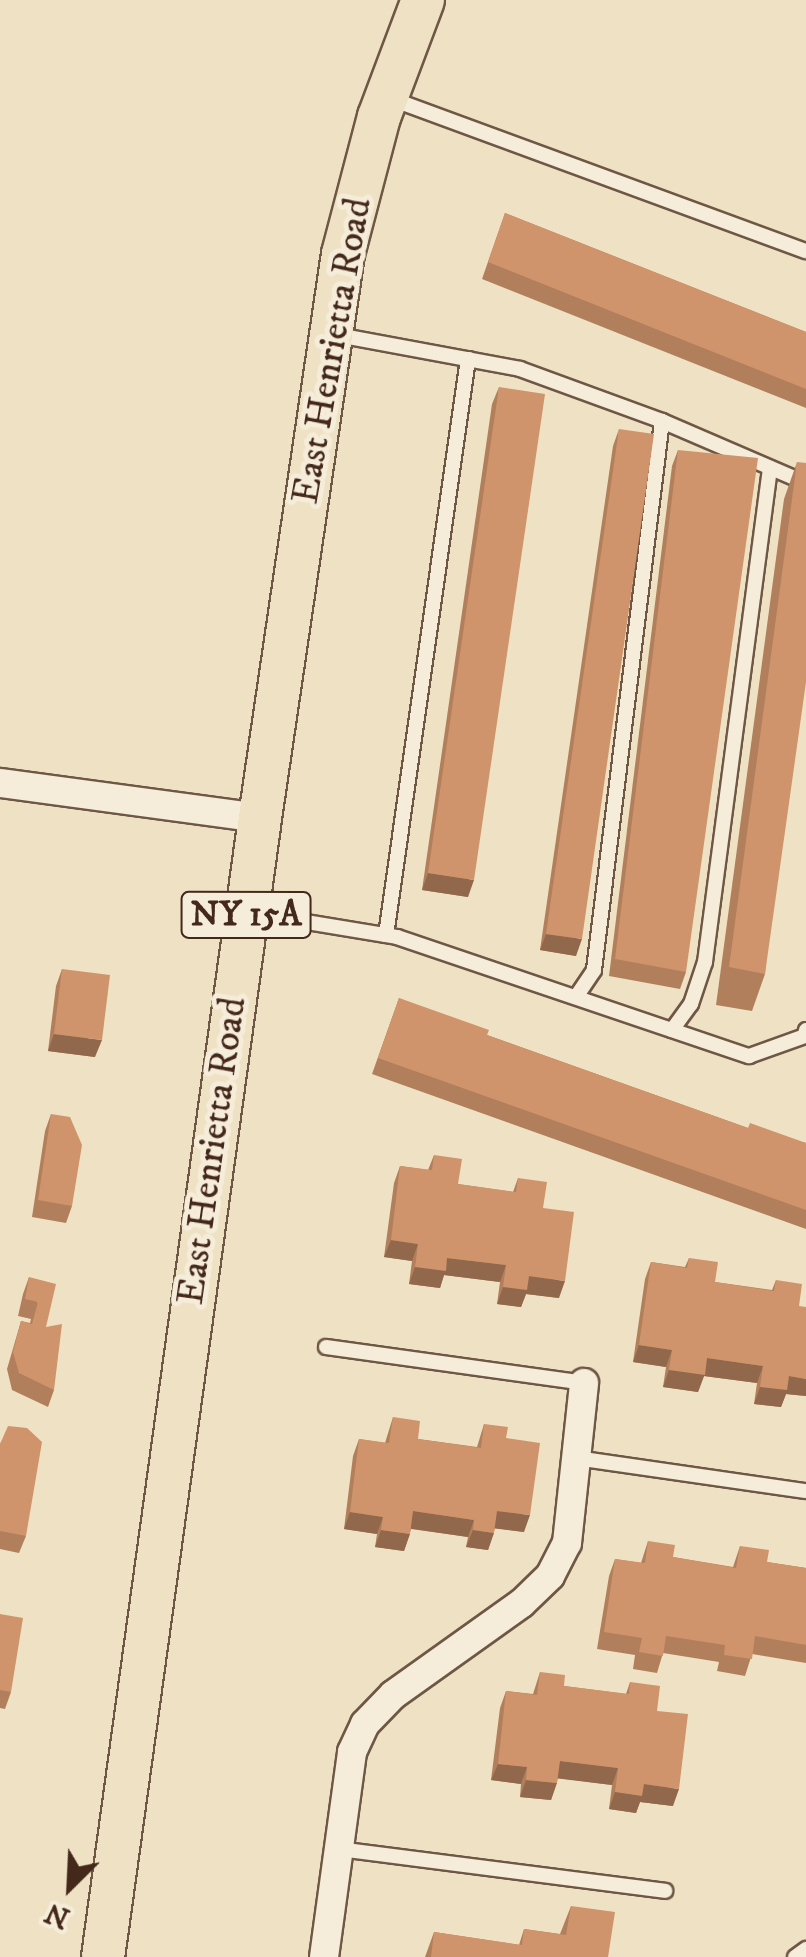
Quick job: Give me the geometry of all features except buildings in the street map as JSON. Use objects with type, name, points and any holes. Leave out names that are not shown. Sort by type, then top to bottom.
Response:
[{"type":"main road","name":"East Henrietta Road","points":[[102,1957],[246,912],[343,254],[387,97],[422,0]]},
{"type":"street","points":[[0,783],[260,818]]},
{"type":"street","points":[[324,1957],[352,1752],[365,1724],[393,1695],[522,1603],[550,1576],[567,1544],[584,1383]]},
{"type":"lane","points":[[387,97],[806,251]]},
{"type":"lane","points":[[332,334],[520,369],[662,421],[806,483]]},
{"type":"lane","points":[[386,935],[468,359]]},
{"type":"lane","points":[[576,997],[594,970],[662,421]]},
{"type":"lane","points":[[672,1030],[691,1004],[705,962],[770,468]]},
{"type":"lane","points":[[246,912],[386,935],[749,1056],[805,1036],[806,1030]]},
{"type":"lane","points":[[326,1348],[584,1383]]},
{"type":"lane","points":[[576,1458],[806,1491]]},
{"type":"lane","points":[[339,1849],[666,1890]]},
{"type":"lane","points":[[795,1957],[806,1949]]}]
